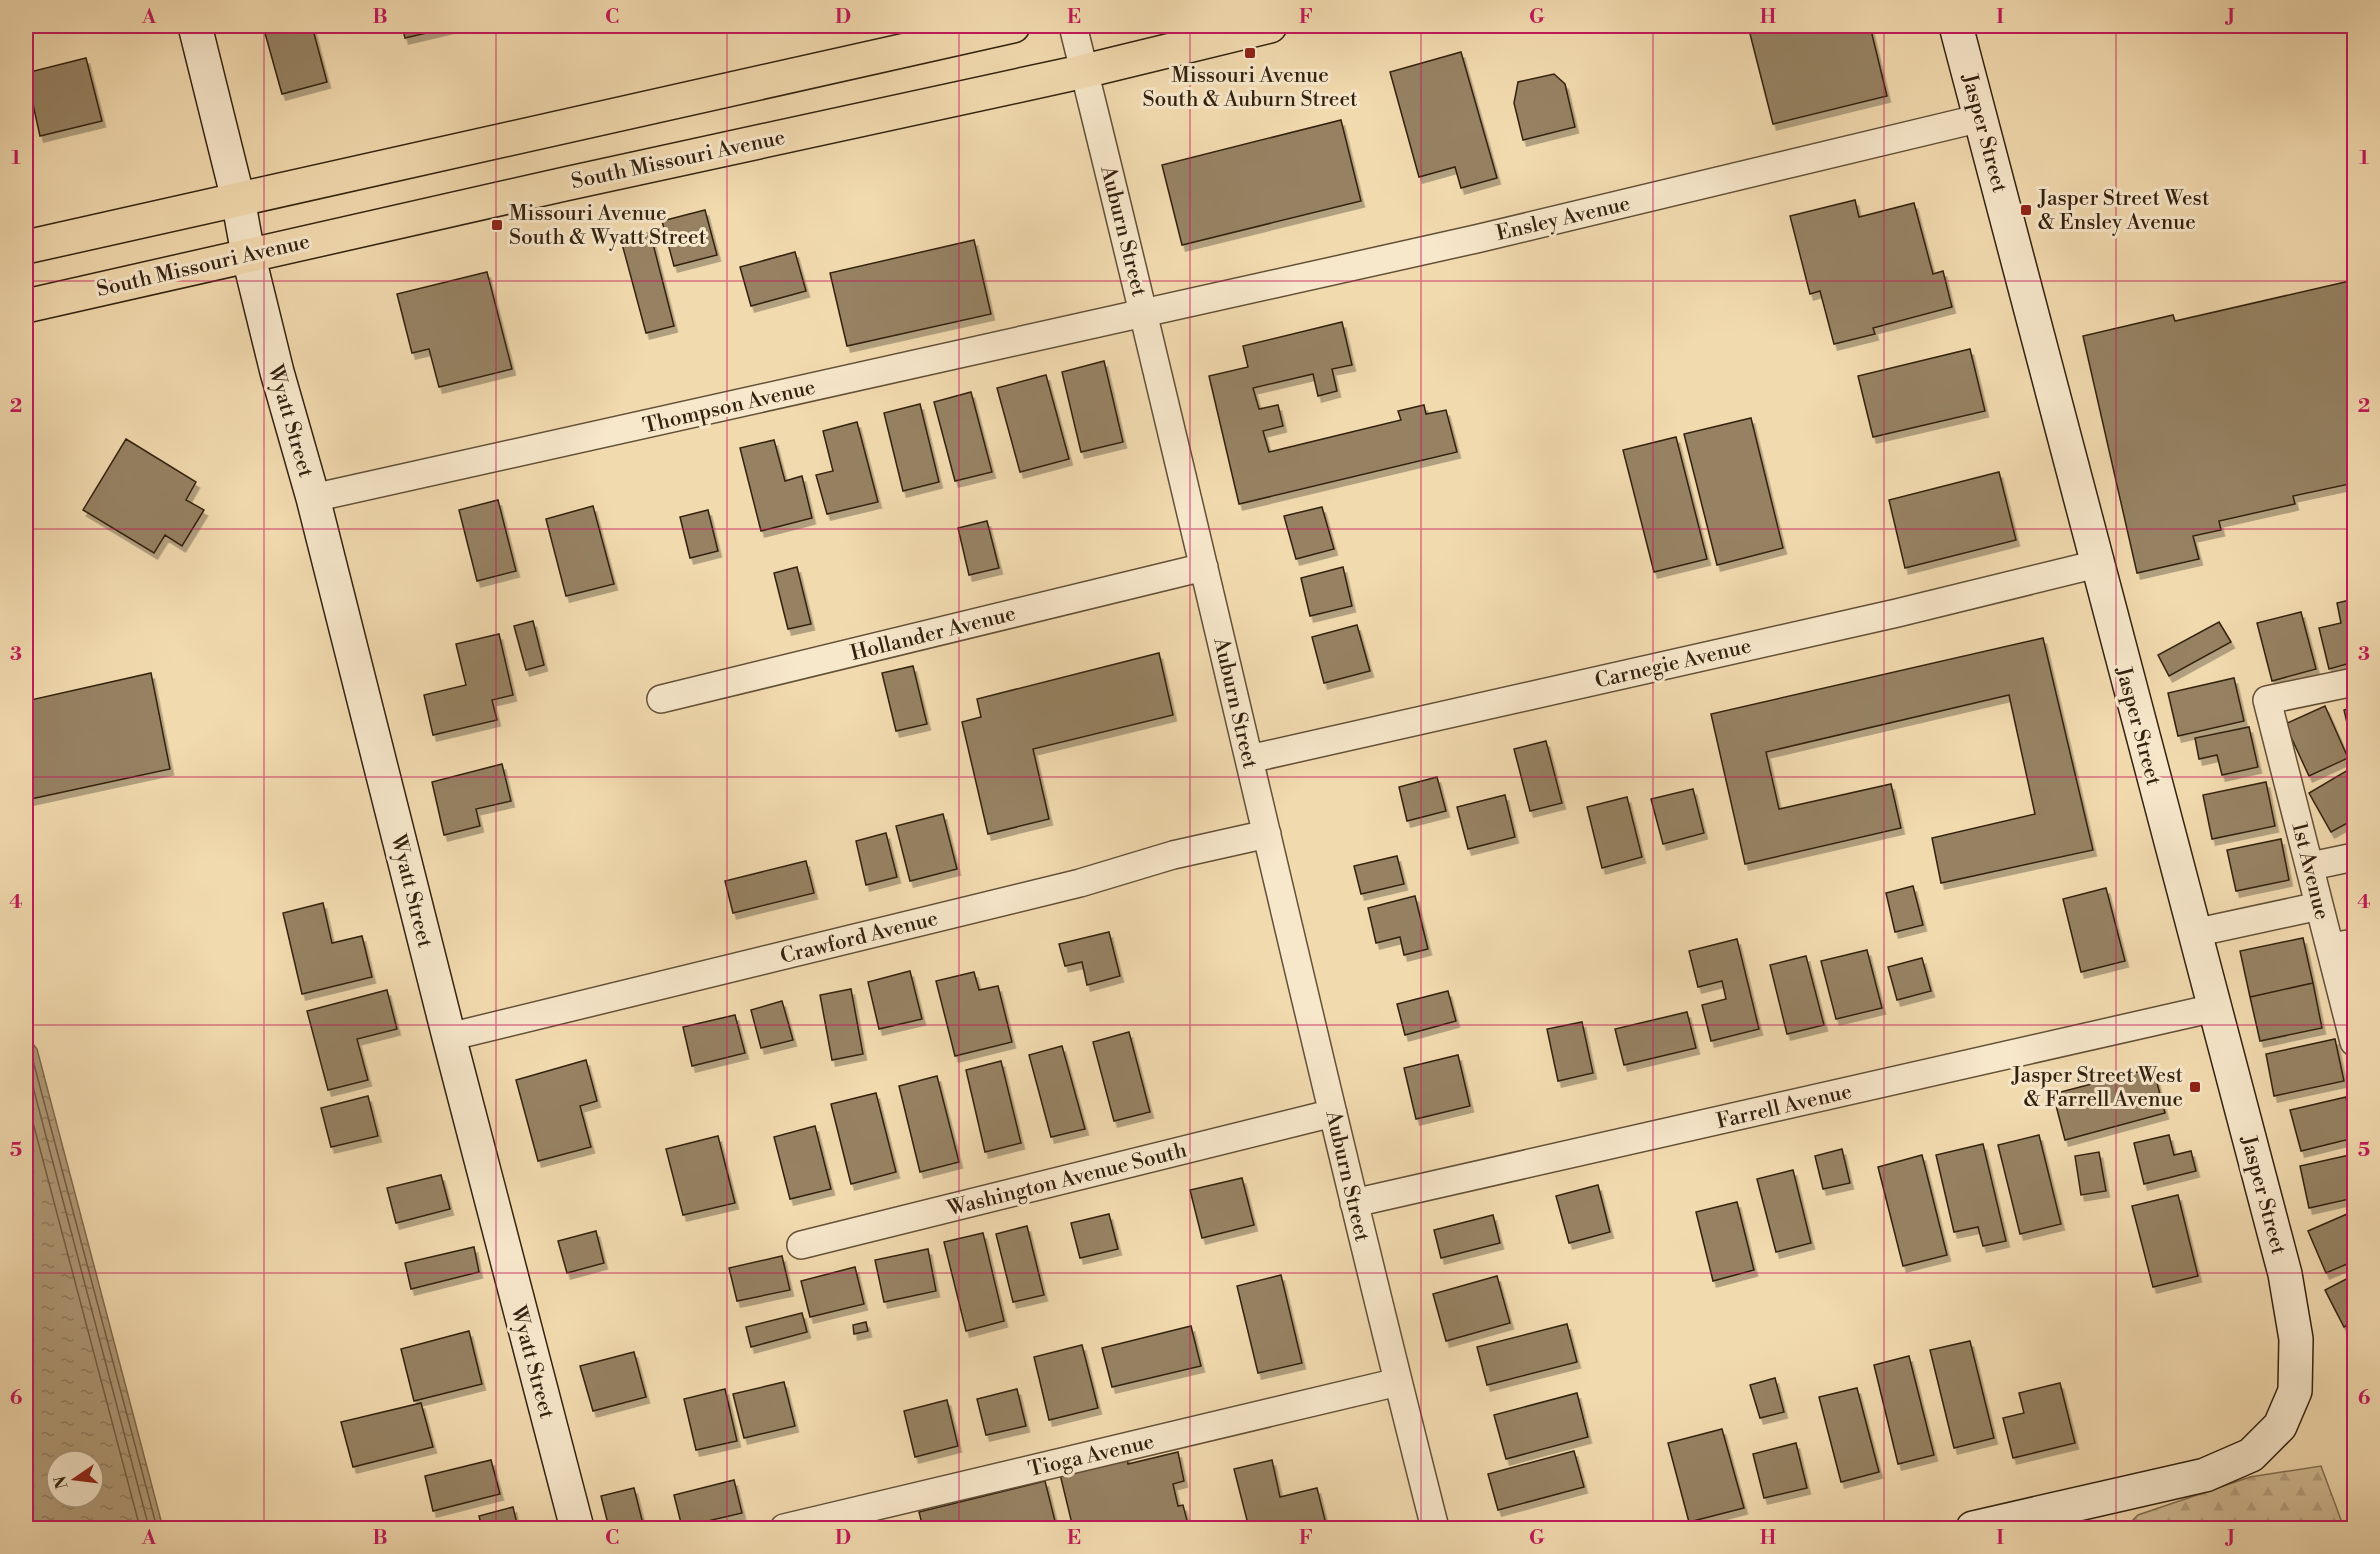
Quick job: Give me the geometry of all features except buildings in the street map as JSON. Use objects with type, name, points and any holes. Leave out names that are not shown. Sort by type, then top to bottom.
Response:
[{"type":"main road","points":[[26,247],[1014,26]]},
{"type":"main road","name":"South Missouri Avenue","points":[[26,306],[1085,71],[1270,26]]},
{"type":"street","name":"Wyatt Street","points":[[195,26],[238,199],[248,255],[277,372],[313,498],[449,1037],[577,1528]]},
{"type":"street","name":"Auburn Street","points":[[1073,26],[1144,313],[1354,1203],[1435,1528]]},
{"type":"street","name":"Jasper Street","points":[[1956,26],[2285,1274],[2296,1339],[2295,1391],[2280,1426],[2251,1455],[2205,1475],[1973,1528]]},
{"type":"street","name":"Ensley Avenue","points":[[1144,313],[1476,239],[1981,118]]},
{"type":"street","name":"Thompson Avenue","points":[[313,498],[1144,313]]},
{"type":"street","name":"Carnegie Avenue","points":[[1249,759],[1864,621],[2097,564]]},
{"type":"street","name":"Hollander Avenue","points":[[661,699],[1204,567]]},
{"type":"street","name":"1st Avenue","points":[[2355,682],[2267,700],[2311,866],[2319,906],[2342,945],[2355,1042]]},
{"type":"street","name":"Crawford Avenue","points":[[449,1037],[1080,884],[1173,855],[1267,834]]},
{"type":"street","points":[[2311,866],[2355,857]]},
{"type":"street","points":[[2194,933],[2319,906]]},
{"type":"street","name":"Farrell Avenue","points":[[1354,1203],[2214,1008]]},
{"type":"street","name":"Washington Avenue South","points":[[801,1245],[1333,1113]]},
{"type":"street","name":"Tioga Avenue","points":[[784,1528],[1398,1382]]},
{"type":"green space","points":[[2321,1466],[2344,1528],[2125,1528],[2138,1515],[2250,1477]]},
{"type":"water","points":[[26,1035],[37,1049],[163,1528],[26,1528]]},
{"type":"place","name":"Missouri Avenue South & Auburn Street","points":[[1250,53]]},
{"type":"place","name":"Jasper Street West & Ensley Avenue","points":[[2026,210]]},
{"type":"place","name":"Missouri Avenue South & Wyatt Street","points":[[497,225]]},
{"type":"place","name":"Jasper Street West & Farrell Avenue","points":[[2195,1087]]}]
